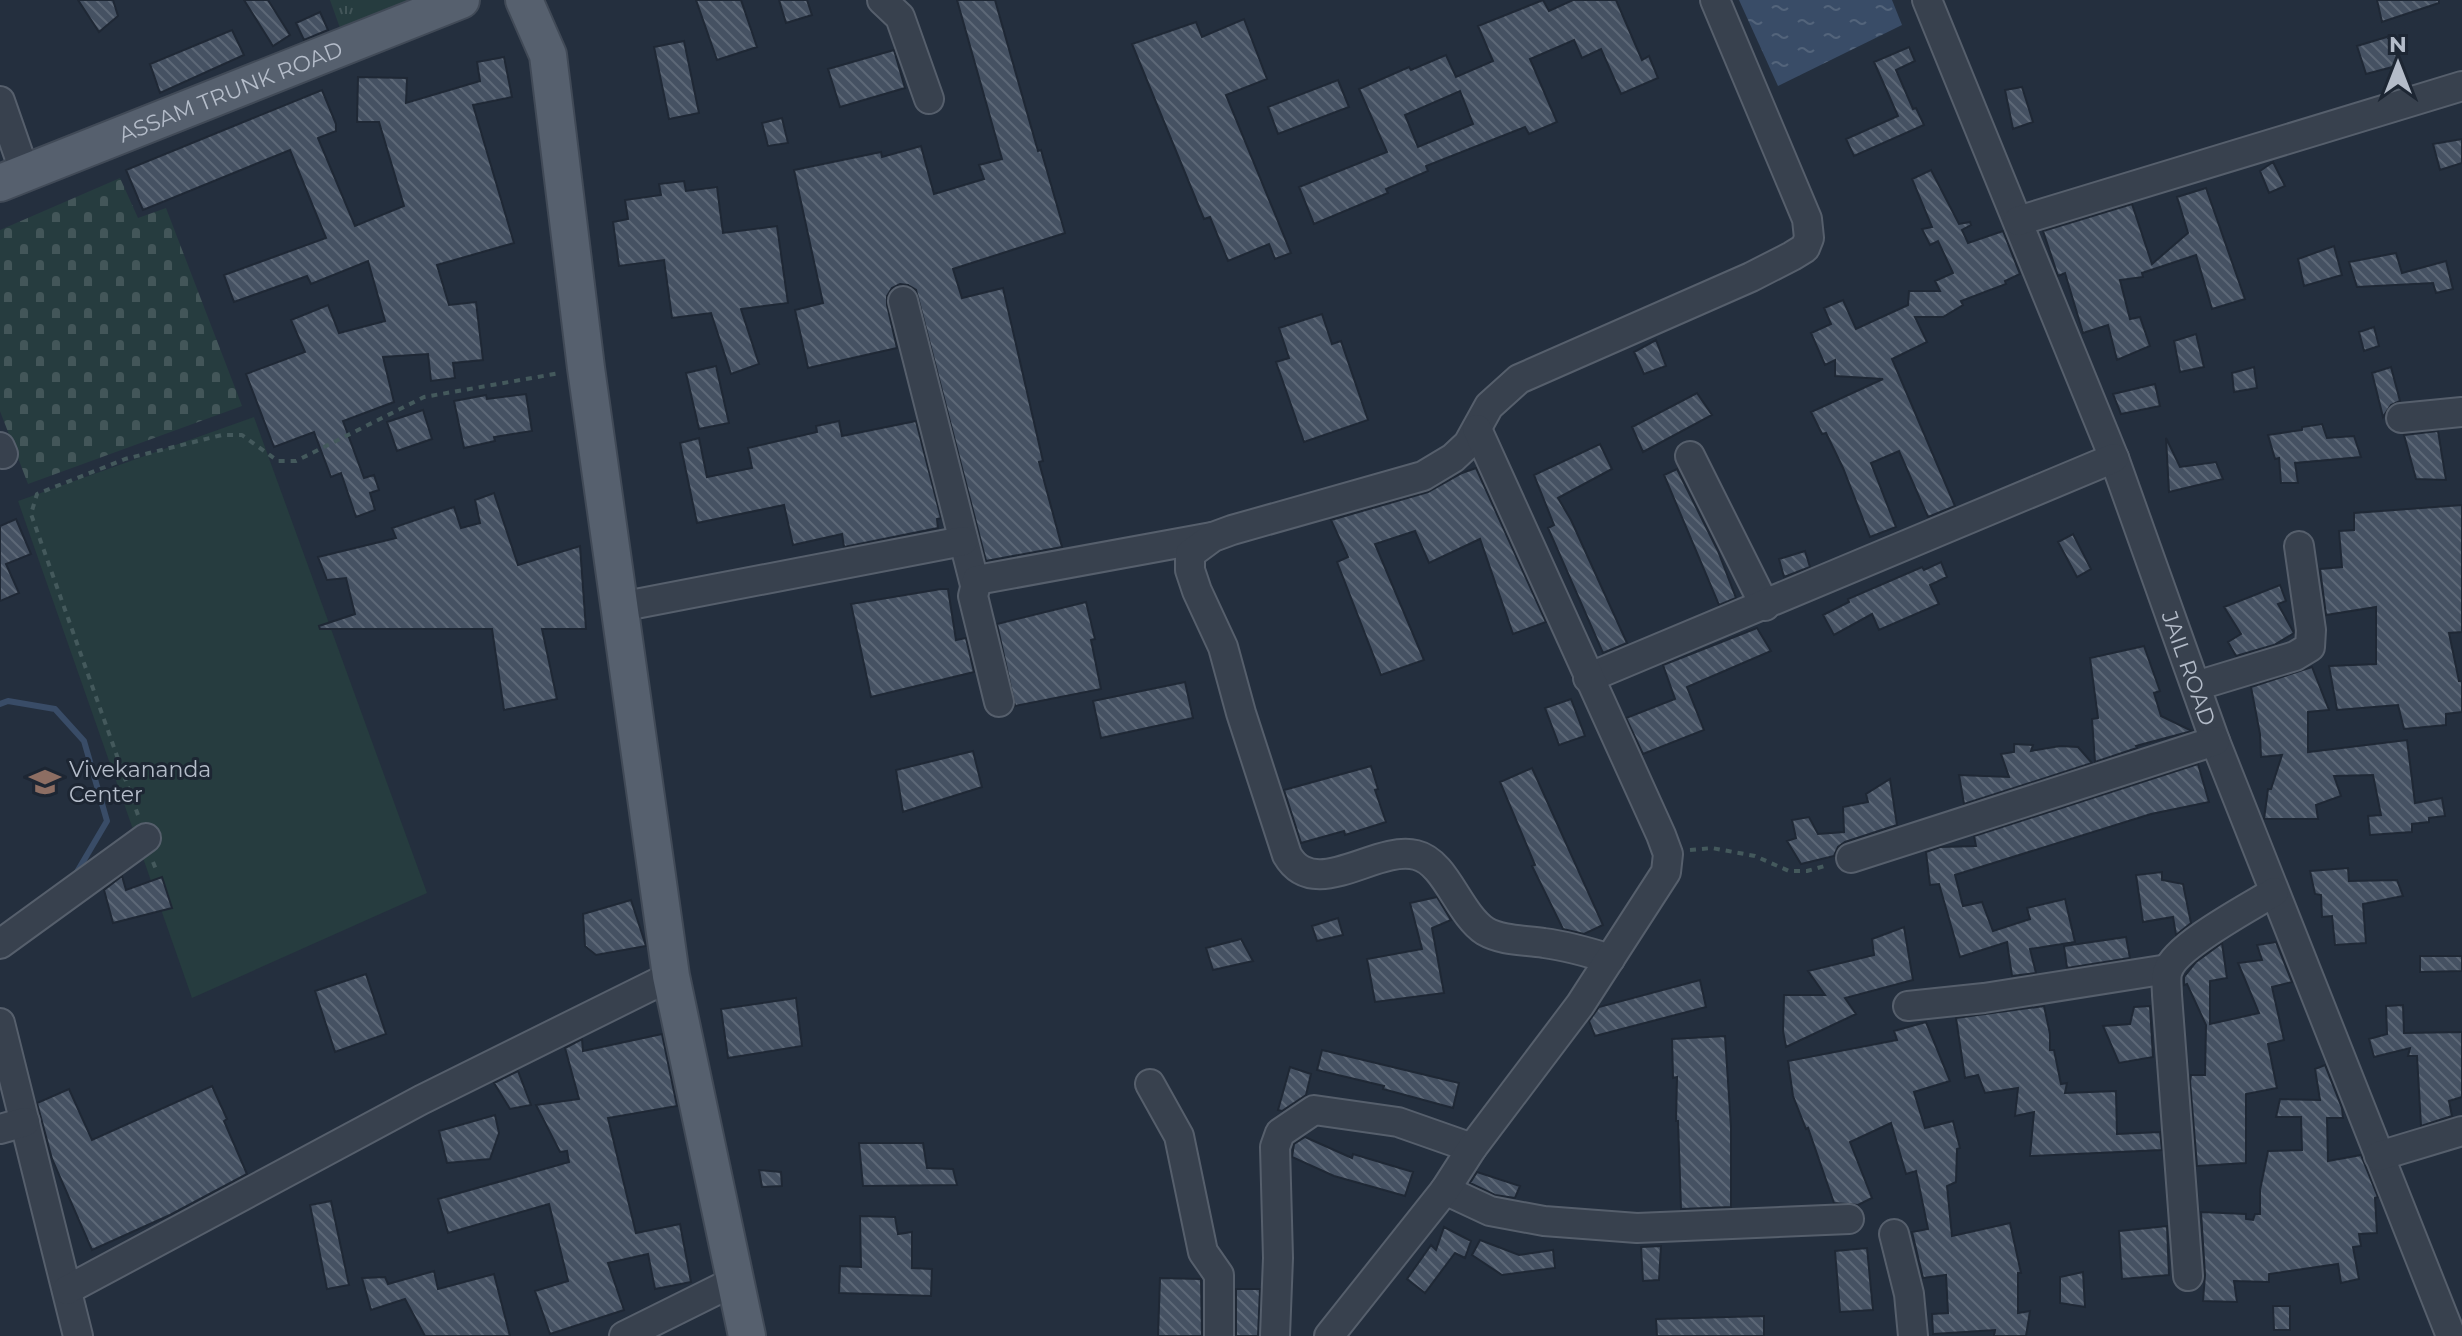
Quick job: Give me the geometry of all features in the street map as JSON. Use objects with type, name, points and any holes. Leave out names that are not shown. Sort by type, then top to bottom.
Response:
[{"type":"main road","name":"ASSAM TRUNK ROAD","points":[[13,178],[461,0]]},
{"type":"main road","points":[[524,0],[548,55],[586,368],[671,976],[747,1336]]},
{"type":"street","points":[[882,0],[900,17],[929,99]]},
{"type":"street","points":[[999,702],[973,596],[977,580],[1213,537],[1423,476],[1453,458],[1468,444],[1489,406],[1519,379],[1751,277],[1805,248],[1809,238],[1807,219],[1715,0]]},
{"type":"street","name":"JAIL ROAD","points":[[1927,0],[2114,458],[2215,741],[2451,1336]]},
{"type":"street","points":[[2018,221],[2462,86]]},
{"type":"street","points":[[0,101],[13,178]]},
{"type":"street","points":[[903,301],[975,585]]},
{"type":"street","points":[[2401,418],[2462,412]]},
{"type":"street","points":[[1329,1336],[1445,1190],[1472,1148],[1580,1005],[1666,872],[1668,854],[1477,429]]},
{"type":"street","points":[[1690,456],[1765,606]]},
{"type":"street","points":[[1588,678],[2114,458]]},
{"type":"street","points":[[1213,537],[1190,554],[1190,570],[1223,647],[1241,713],[1287,855],[1293,865],[1305,874],[1321,874],[1401,853],[1424,857],[1442,876],[1475,924],[1489,933],[1580,949],[1604,968]]},
{"type":"street","points":[[620,607],[963,541]]},
{"type":"street","points":[[2196,686],[2295,656],[2310,647],[2311,630],[2299,546]]},
{"type":"street","points":[[1851,858],[2215,741]]},
{"type":"street","points":[[0,944],[146,838]]},
{"type":"street","points":[[2188,1276],[2167,995],[2168,969],[2265,868]]},
{"type":"street","points":[[1908,1006],[1984,998],[2168,969]]},
{"type":"street","points":[[67,1290],[395,1113],[671,976]]},
{"type":"street","points":[[0,1023],[13,1126],[67,1290],[78,1336]]},
{"type":"street","points":[[1150,1084],[1179,1136],[1203,1252],[1219,1275],[1219,1336]]},
{"type":"street","points":[[1275,1336],[1278,1258],[1275,1147],[1286,1128],[1308,1113],[1323,1110],[1398,1122],[1472,1148]]},
{"type":"street","points":[[2379,1156],[2462,1131]]},
{"type":"street","points":[[1445,1190],[1490,1211],[1544,1221],[1622,1227],[1677,1228],[1849,1219]]},
{"type":"street","points":[[1894,1234],[1909,1294],[1913,1336]]},
{"type":"street","points":[[624,1336],[735,1281]]},
{"type":"path","points":[[157,872],[31,514],[37,494],[125,459],[222,435],[242,435],[278,461],[296,461],[424,397],[586,368]]},
{"type":"path","points":[[1668,854],[1712,848],[1755,856],[1789,871],[1807,871],[1851,858]]},
{"type":"green space","points":[[330,0],[408,0],[340,28]]},
{"type":"green space","points":[[120,178],[138,218],[166,208],[242,406],[28,484],[0,411],[0,230]]},
{"type":"green space","points":[[254,417],[427,893],[192,998],[18,501]]},
{"type":"water","points":[[1739,0],[1892,0],[1902,25],[1778,86]]},
{"type":"building","points":[[78,0],[113,0],[118,16],[99,32]]},
{"type":"building","points":[[244,0],[268,0],[290,35],[273,46]]},
{"type":"building","points":[[696,0],[741,0],[757,47],[717,60]]},
{"type":"building","points":[[779,0],[807,0],[812,15],[786,23]]},
{"type":"building","points":[[957,0],[995,0],[1065,233],[953,269],[962,298],[1003,288],[1043,461],[1039,462],[1062,547],[986,561],[916,290],[900,284],[892,288],[887,296],[897,348],[808,368],[795,310],[823,303],[794,170],[881,152],[882,157],[921,146],[934,194],[984,179],[979,165],[1002,159]]},
{"type":"building","points":[[1543,0],[1549,11],[1573,0],[1616,0],[1642,60],[1649,56],[1658,78],[1621,94],[1601,49],[1582,58],[1574,40],[1530,59],[1557,122],[1529,134],[1525,127],[1426,166],[1428,171],[1386,189],[1388,193],[1314,224],[1299,187],[1387,152],[1359,89],[1446,55],[1456,77],[1493,61],[1478,26]],"holes":[[[1460,91],[1473,124],[1418,147],[1405,115]]]},
{"type":"building","points":[[2377,0],[2439,0],[2439,3],[2382,22]]},
{"type":"building","points":[[320,12],[328,30],[304,40],[296,23]]},
{"type":"building","points":[[1244,19],[1267,79],[1226,95],[1291,253],[1275,259],[1269,244],[1228,261],[1210,217],[1204,219],[1132,44],[1196,22],[1202,37]]},
{"type":"building","points":[[232,30],[244,55],[160,93],[150,64]]},
{"type":"building","points":[[2390,36],[2400,65],[2366,74],[2357,46]]},
{"type":"building","points":[[684,41],[699,113],[669,119],[654,47]]},
{"type":"building","points":[[1909,47],[1915,61],[1896,70],[1913,109],[1916,108],[1924,125],[1854,156],[1846,139],[1898,116],[1874,62]]},
{"type":"building","points":[[894,50],[905,88],[840,107],[828,69]]},
{"type":"building","points":[[504,57],[512,97],[473,105],[514,243],[437,265],[449,305],[476,302],[483,360],[453,363],[455,378],[431,381],[428,354],[383,357],[394,402],[343,421],[364,478],[374,475],[379,490],[370,493],[375,510],[356,517],[341,473],[331,477],[314,432],[274,447],[246,374],[305,352],[291,320],[328,305],[339,333],[385,321],[368,261],[311,284],[307,276],[234,302],[224,275],[326,238],[290,150],[143,210],[126,170],[322,90],[336,131],[318,138],[355,226],[404,206],[379,122],[357,122],[358,77],[407,78],[406,103],[480,81],[477,62]]},
{"type":"building","points":[[1338,80],[1349,107],[1278,134],[1268,107]]},
{"type":"building","points":[[2022,87],[2033,122],[2013,129],[2005,90]]},
{"type":"building","points":[[782,118],[788,143],[768,146],[762,123]]},
{"type":"building","points":[[2462,139],[2462,163],[2440,170],[2433,144]]},
{"type":"building","points":[[2273,162],[2285,186],[2269,193],[2260,171]]},
{"type":"building","points":[[1931,170],[1959,224],[1970,222],[1971,225],[1962,230],[1968,243],[2003,231],[2020,274],[2005,281],[2006,284],[1961,301],[1963,305],[1943,317],[1915,317],[1927,342],[1892,359],[1955,506],[1928,517],[1899,451],[1871,463],[1896,527],[1870,537],[1843,468],[1826,433],[1822,434],[1811,412],[1883,379],[1835,376],[1835,360],[1825,365],[1811,333],[1831,324],[1824,308],[1843,300],[1856,329],[1908,305],[1909,291],[1940,291],[1935,281],[1953,273],[1938,241],[1930,245],[1922,229],[1932,227],[1912,179]]},
{"type":"building","points":[[684,181],[686,191],[717,187],[723,233],[777,226],[788,303],[741,309],[759,364],[731,374],[711,313],[672,318],[664,260],[619,266],[613,222],[628,219],[625,200],[661,195],[659,184]]},
{"type":"building","points":[[2206,188],[2245,299],[2212,309],[2196,255],[2142,273],[2143,277],[2120,280],[2130,319],[2140,317],[2150,346],[2117,360],[2108,325],[2083,333],[2065,273],[2058,276],[2043,231],[2132,204],[2152,264],[2188,233],[2177,197]]},
{"type":"building","points":[[2334,246],[2342,275],[2304,286],[2298,259]]},
{"type":"building","points":[[2396,253],[2402,273],[2446,261],[2453,289],[2436,293],[2433,283],[2357,287],[2349,262]]},
{"type":"building","points":[[1322,314],[1332,344],[1341,341],[1368,420],[1304,442],[1276,362],[1289,358],[1279,328]]},
{"type":"building","points":[[2374,327],[2379,346],[2364,351],[2359,332]]},
{"type":"building","points":[[2196,334],[2204,367],[2180,372],[2174,341]]},
{"type":"building","points":[[1656,340],[1666,366],[1644,374],[1634,352]]},
{"type":"building","points":[[716,366],[729,423],[699,429],[686,373]]},
{"type":"building","points":[[2254,367],[2257,388],[2234,392],[2232,373]]},
{"type":"building","points":[[2391,367],[2400,401],[2391,405],[2383,417],[2372,373]]},
{"type":"building","points":[[2155,384],[2160,406],[2121,414],[2113,394]]},
{"type":"building","points":[[1697,393],[1712,415],[1643,452],[1632,427]]},
{"type":"building","points":[[526,394],[532,431],[494,437],[495,441],[464,448],[454,401],[486,395],[487,399]]},
{"type":"building","points":[[423,410],[432,439],[397,451],[387,422]]},
{"type":"building","points":[[839,421],[842,436],[916,421],[941,518],[937,519],[938,528],[844,547],[842,534],[793,545],[784,505],[697,523],[680,443],[699,438],[707,477],[752,468],[748,448],[817,432],[816,426]]},
{"type":"building","points":[[2322,424],[2327,438],[2354,436],[2361,457],[2295,463],[2298,483],[2281,483],[2279,458],[2275,459],[2268,435]]},
{"type":"building","points":[[2438,431],[2446,480],[2416,479],[2404,435]]},
{"type":"building","points":[[2166,438],[2180,467],[2216,462],[2223,479],[2169,492]]},
{"type":"building","points":[[1600,444],[1612,469],[1558,498],[1627,643],[1603,653],[1548,528],[1554,525],[1534,475]]},
{"type":"building","points":[[1476,468],[1546,622],[1513,634],[1480,539],[1429,563],[1415,531],[1375,544],[1424,660],[1381,675],[1337,562],[1348,557],[1331,520],[1428,492]]},
{"type":"building","points":[[1677,469],[1718,551],[1736,598],[1719,605],[1664,475]]},
{"type":"building","points":[[494,493],[518,565],[580,546],[586,629],[542,629],[557,699],[504,710],[492,629],[320,629],[319,626],[355,614],[346,578],[327,580],[318,557],[396,538],[392,528],[454,507],[461,528],[480,523],[475,500]]},
{"type":"building","points":[[2462,505],[2462,632],[2449,633],[2459,681],[2462,681],[2462,712],[2446,714],[2446,725],[2404,729],[2398,705],[2337,710],[2329,666],[2376,664],[2376,607],[2326,615],[2320,569],[2342,567],[2339,531],[2354,530],[2354,513]]},
{"type":"building","points":[[16,519],[31,554],[6,564],[19,593],[0,601],[0,526]]},
{"type":"building","points":[[2073,534],[2091,569],[2077,577],[2058,542]]},
{"type":"building","points":[[1805,551],[1810,567],[1784,577],[1779,559]]},
{"type":"building","points":[[1941,562],[1947,577],[1930,585],[1939,604],[1879,630],[1872,614],[1834,635],[1823,615],[1849,602],[1848,599]]},
{"type":"building","points":[[2280,585],[2286,601],[2278,604],[2294,633],[2274,645],[2236,656],[2228,642],[2241,634],[2224,607]]},
{"type":"building","points":[[948,589],[956,640],[966,638],[974,672],[871,697],[851,604]]},
{"type":"building","points":[[1086,602],[1095,639],[1091,640],[1101,689],[1015,706],[997,624]]},
{"type":"building","points":[[1757,628],[1771,651],[1687,687],[1704,730],[1643,754],[1626,718],[1675,699],[1663,665]]},
{"type":"building","points":[[2144,646],[2160,691],[2154,693],[2161,716],[2192,731],[2136,746],[2095,762],[2092,719],[2098,718],[2090,658]]},
{"type":"building","points":[[2312,667],[2329,710],[2308,712],[2308,752],[2407,740],[2415,803],[2442,798],[2445,816],[2412,824],[2412,832],[2370,835],[2368,816],[2381,815],[2373,775],[2334,776],[2341,796],[2316,805],[2318,819],[2264,819],[2268,789],[2271,789],[2282,755],[2261,757],[2251,687]]},
{"type":"building","points":[[1185,682],[1193,718],[1101,738],[1093,701]]},
{"type":"building","points":[[1571,699],[1585,736],[1559,745],[1545,708]]},
{"type":"building","points":[[2014,744],[2033,745],[2031,751],[2060,746],[2078,747],[2092,763],[1964,804],[1959,775],[2009,777],[2001,754],[2014,752]]},
{"type":"building","points":[[973,751],[982,787],[903,812],[896,770]]},
{"type":"building","points":[[2198,764],[2209,802],[2151,814],[1955,875],[1963,906],[1982,902],[1993,931],[2030,919],[2027,908],[2065,899],[2075,942],[2030,949],[2036,973],[2012,976],[2007,942],[1960,957],[1939,884],[1930,885],[1926,852],[1940,847],[1976,846],[1974,836]]},
{"type":"building","points":[[1371,766],[1386,822],[1345,835],[1344,831],[1301,843],[1284,790]]},
{"type":"building","points":[[1532,768],[1603,925],[1584,934],[1563,929],[1532,866],[1535,865],[1500,782]]},
{"type":"building","points":[[1890,779],[1897,825],[1845,842],[1838,847],[1834,856],[1801,864],[1787,841],[1796,838],[1792,820],[1809,817],[1818,834],[1844,832],[1843,807],[1868,802],[1866,794]]},
{"type":"building","points":[[2348,868],[2349,881],[2397,880],[2403,896],[2363,904],[2366,943],[2335,945],[2332,916],[2322,917],[2321,895],[2315,894],[2310,871]]},
{"type":"building","points":[[2162,872],[2162,880],[2183,884],[2191,923],[2176,935],[2173,917],[2143,922],[2136,875]]},
{"type":"building","points":[[122,876],[126,890],[162,877],[172,908],[113,923],[104,890]]},
{"type":"building","points":[[1437,897],[1451,920],[1432,928],[1444,993],[1375,1002],[1367,959],[1422,949],[1410,903]]},
{"type":"building","points":[[631,900],[646,946],[596,955],[585,946],[583,914]]},
{"type":"building","points":[[1338,918],[1343,935],[1317,941],[1312,926]]},
{"type":"building","points":[[1904,927],[1913,980],[1845,998],[1856,1014],[1786,1047],[1784,995],[1825,995],[1808,971],[1874,955],[1872,939]]},
{"type":"building","points":[[2126,937],[2130,958],[2067,968],[2064,946]]},
{"type":"building","points":[[1241,939],[1253,961],[1213,970],[1206,948]]},
{"type":"building","points":[[2276,942],[2292,982],[2272,987],[2284,1040],[2268,1044],[2277,1088],[2246,1094],[2246,1163],[2197,1166],[2190,1081],[2191,1075],[2205,1075],[2206,1025],[2187,984],[2184,985],[2184,977],[2196,962],[2222,943],[2227,978],[2210,981],[2210,1024],[2259,1013],[2238,963],[2262,960],[2257,945]]},
{"type":"building","points":[[2420,956],[2462,956],[2462,971],[2420,972]]},
{"type":"building","points":[[366,974],[386,1034],[335,1052],[315,991]]},
{"type":"building","points":[[1700,980],[1706,1007],[1595,1036],[1589,1021],[1599,1007]]},
{"type":"building","points":[[796,998],[802,1046],[728,1058],[721,1009]]},
{"type":"building","points":[[2403,1005],[2404,1033],[2462,1032],[2462,1097],[2449,1101],[2452,1116],[2421,1126],[2417,1056],[2408,1056],[2410,1048],[2374,1057],[2369,1039],[2387,1034],[2386,1006]]},
{"type":"building","points":[[2044,1006],[2050,1050],[2054,1050],[2061,1084],[2067,1083],[2065,1093],[2116,1091],[2117,1134],[2160,1132],[2162,1150],[2030,1156],[2034,1112],[2015,1116],[2018,1088],[1985,1093],[1978,1075],[1965,1078],[1956,1018]]},
{"type":"building","points":[[2150,1006],[2153,1057],[2119,1063],[2103,1026],[2130,1024],[2134,1007]]},
{"type":"building","points":[[1926,1022],[1950,1081],[1914,1092],[1925,1128],[1953,1121],[1960,1148],[1957,1149],[1956,1182],[1947,1186],[1952,1236],[2010,1223],[2021,1273],[2018,1273],[2018,1313],[2030,1311],[2026,1336],[1994,1336],[1995,1330],[1933,1334],[1932,1314],[1948,1313],[1946,1275],[1923,1278],[1912,1232],[1928,1229],[1916,1171],[1906,1174],[1891,1123],[1850,1142],[1872,1198],[1858,1205],[1834,1203],[1808,1128],[1793,1096],[1788,1061],[1897,1040],[1894,1031]]},
{"type":"building","points":[[662,1034],[677,1106],[608,1118],[636,1233],[680,1224],[691,1282],[655,1289],[648,1254],[608,1263],[624,1310],[550,1334],[535,1291],[568,1281],[549,1204],[448,1233],[438,1199],[569,1162],[567,1151],[560,1152],[536,1105],[579,1099],[565,1048],[582,1039],[583,1051]]},
{"type":"building","points":[[1725,1036],[1731,1127],[1731,1207],[1681,1209],[1677,1077],[1673,1078],[1672,1039]]},
{"type":"building","points":[[1322,1050],[1459,1083],[1453,1108],[1383,1089],[1384,1086],[1317,1070]]},
{"type":"building","points":[[2325,1065],[2343,1118],[2327,1118],[2328,1161],[2361,1155],[2378,1197],[2375,1198],[2377,1233],[2359,1234],[2361,1246],[2353,1247],[2359,1279],[2341,1283],[2338,1264],[2269,1274],[2269,1282],[2234,1281],[2237,1302],[2203,1301],[2205,1275],[2201,1212],[2246,1214],[2246,1219],[2253,1220],[2255,1214],[2260,1214],[2260,1190],[2268,1151],[2302,1150],[2301,1117],[2276,1117],[2280,1099],[2320,1100],[2315,1069]]},
{"type":"building","points":[[1290,1067],[1311,1074],[1306,1095],[1282,1111],[1278,1110]]},
{"type":"building","points":[[518,1071],[531,1105],[510,1109],[494,1083]]},
{"type":"building","points":[[212,1086],[247,1174],[170,1215],[92,1250],[52,1159],[37,1103],[69,1089],[92,1140]]},
{"type":"building","points":[[495,1115],[499,1133],[490,1159],[447,1163],[439,1131]]},
{"type":"building","points":[[1305,1137],[1352,1158],[1353,1154],[1413,1172],[1405,1196],[1334,1176],[1292,1157],[1294,1144]]},
{"type":"building","points":[[859,1143],[923,1143],[927,1168],[953,1169],[957,1185],[863,1186]]},
{"type":"building","points":[[759,1170],[781,1172],[782,1186],[762,1187]]},
{"type":"building","points":[[1477,1172],[1520,1186],[1515,1198],[1495,1195],[1470,1183]]},
{"type":"building","points":[[331,1201],[349,1285],[327,1289],[310,1205]]},
{"type":"building","points":[[860,1216],[895,1217],[898,1234],[912,1232],[912,1268],[932,1269],[931,1296],[839,1293],[840,1266],[861,1267]]},
{"type":"building","points":[[2167,1226],[2169,1275],[2122,1279],[2119,1231]]},
{"type":"building","points":[[1444,1227],[1471,1241],[1465,1258],[1455,1253],[1425,1293],[1407,1279],[1431,1245],[1436,1250]]},
{"type":"building","points":[[1480,1240],[1519,1255],[1553,1250],[1555,1268],[1502,1275],[1472,1255]]},
{"type":"building","points":[[1661,1246],[1659,1280],[1643,1281],[1641,1247]]},
{"type":"building","points":[[1867,1248],[1873,1310],[1840,1312],[1835,1251]]},
{"type":"building","points":[[434,1271],[438,1289],[494,1274],[510,1336],[425,1336],[405,1299],[371,1310],[362,1278],[385,1277],[388,1284]]},
{"type":"building","points":[[2083,1272],[2085,1307],[2060,1303],[2060,1277]]},
{"type":"building","points":[[1160,1278],[1201,1279],[1202,1336],[1158,1336]]},
{"type":"building","points":[[1236,1289],[1260,1289],[1258,1336],[1236,1336]]},
{"type":"building","points":[[2273,1306],[2290,1306],[2290,1330],[2274,1330]]},
{"type":"building","points":[[1764,1316],[1764,1336],[1657,1336],[1656,1319]]},
{"type":"waterway","points":[[0,704],[8,701],[55,709],[84,741],[107,821],[74,877]]},
{"type":"place","name":"Vivekananda Center","points":[[45,782]]}]
